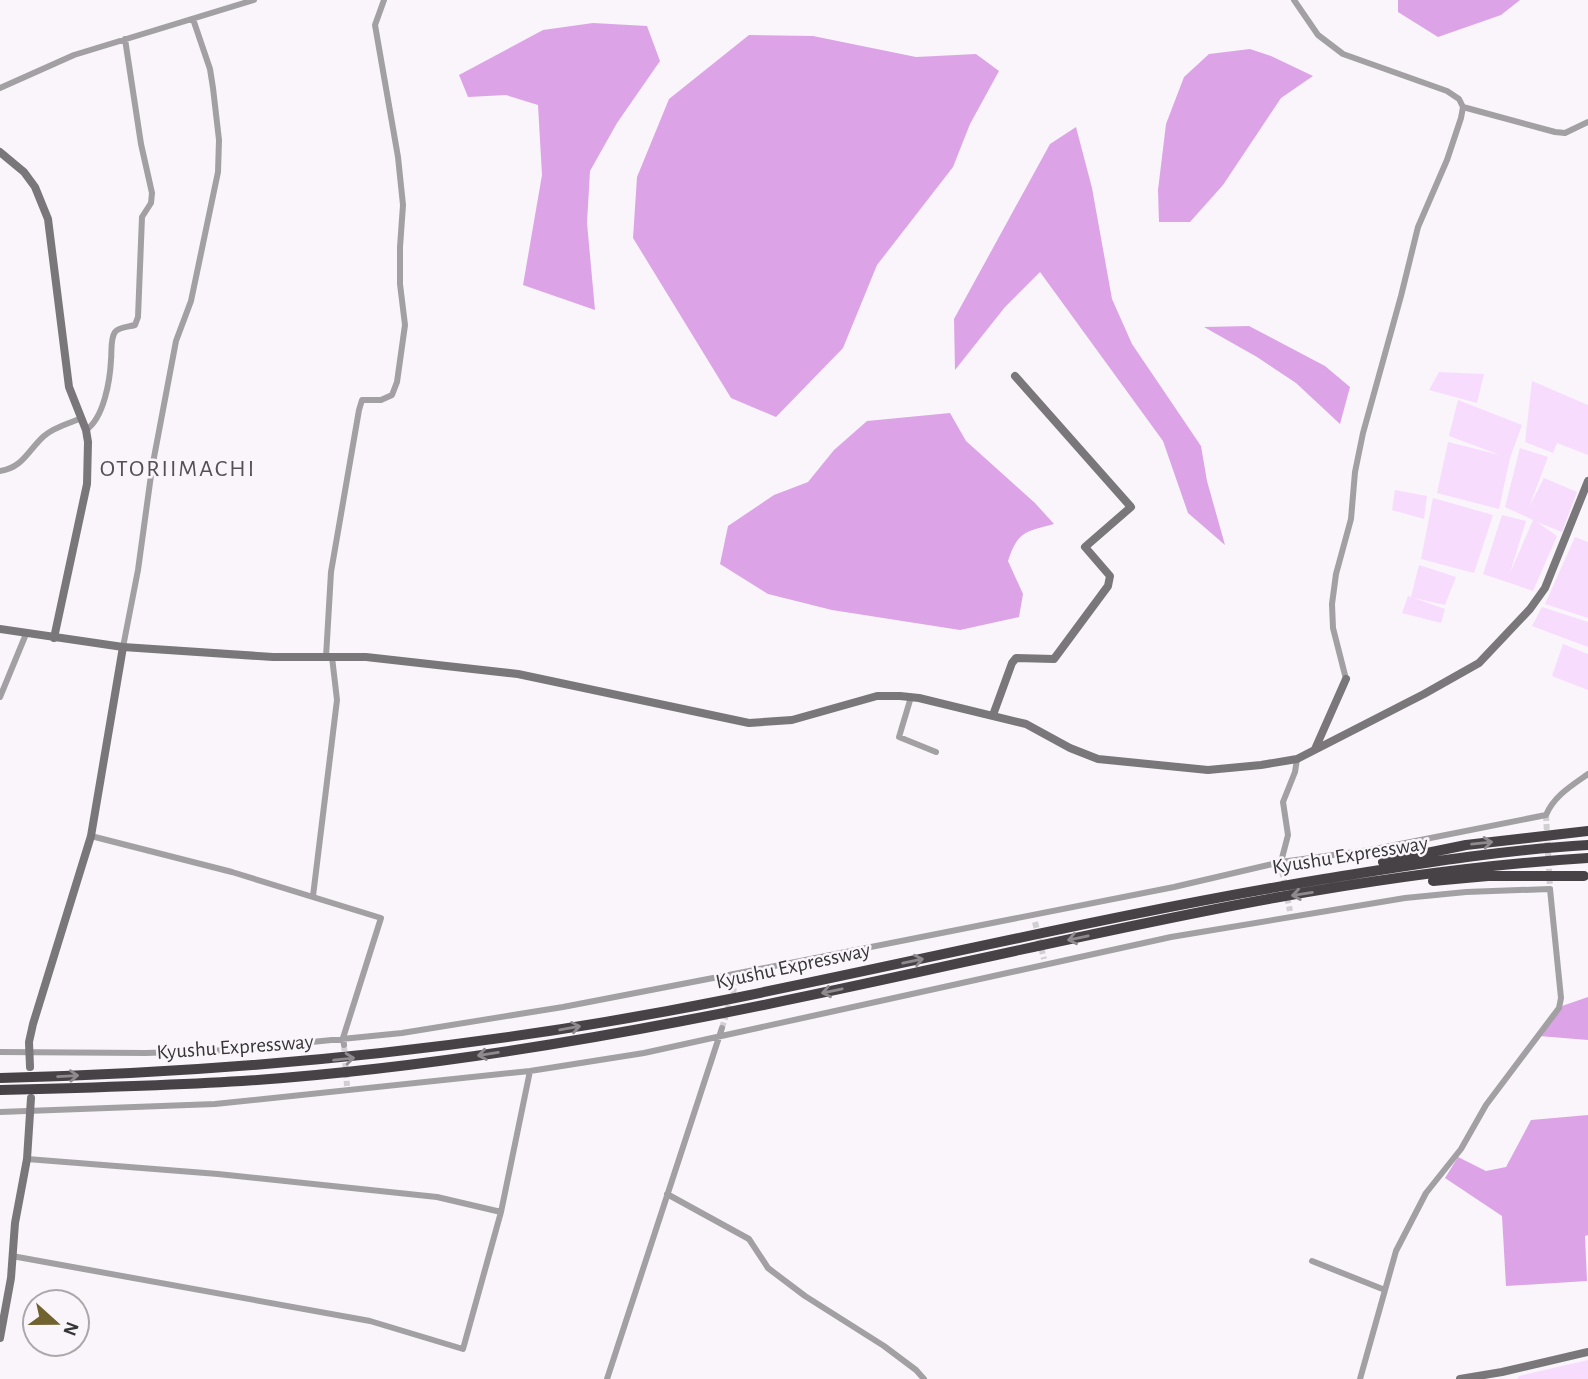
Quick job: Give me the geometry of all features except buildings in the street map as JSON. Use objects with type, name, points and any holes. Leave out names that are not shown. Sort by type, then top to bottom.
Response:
[{"type":"highway","points":[[1247,892],[1466,845],[1588,831]]},
{"type":"highway","name":"Kyushu Expressway","points":[[0,1078],[306,1062],[396,1053],[548,1031],[726,1000],[1038,933],[1247,892],[1453,858],[1588,845]]},
{"type":"highway","name":"Kyushu Expressway","points":[[0,1090],[245,1081],[396,1066],[523,1049],[682,1021],[1168,919],[1335,888],[1458,871],[1588,859]]},
{"type":"highway","points":[[1335,888],[1488,876],[1584,876]]},
{"type":"street","points":[[0,88],[75,55],[254,0]]},
{"type":"street","points":[[313,896],[337,700],[329,657],[333,561],[362,400],[381,400],[392,395],[397,382],[405,325],[400,284],[403,205],[398,157],[375,24],[384,0]]},
{"type":"street","points":[[1294,0],[1318,35],[1343,54],[1447,91],[1459,99],[1463,107],[1456,138],[1418,227],[1363,433],[1355,472],[1351,519],[1336,574],[1332,604],[1333,628],[1346,679],[1315,749]]},
{"type":"street","points":[[30,1067],[28,1053],[33,1024],[91,836],[138,570],[152,468],[176,341],[191,301],[218,172],[219,140],[214,88],[193,19]]},
{"type":"street","points":[[86,430],[90,428],[109,387],[113,337],[119,329],[135,325],[138,317],[142,217],[152,199],[125,39]]},
{"type":"street","points":[[1463,107],[1555,132],[1565,133],[1588,122]]},
{"type":"street","points":[[0,152],[24,172],[35,187],[48,219],[69,387],[86,430],[89,466],[87,484],[54,638]]},
{"type":"street","points":[[993,715],[1016,658],[1022,656],[1054,659],[1108,586],[1110,576],[1085,547],[1131,507],[1015,376]]},
{"type":"street","points":[[0,471],[23,461],[44,436],[82,418]]},
{"type":"street","points":[[0,629],[123,647],[272,657],[366,657],[518,674],[749,723],[792,720],[877,696],[911,697],[1034,727],[1070,748],[1098,760],[1208,770],[1297,759],[1479,663],[1530,609],[1545,588],[1588,481]]},
{"type":"street","points":[[0,697],[26,634]]},
{"type":"street","points":[[911,697],[899,737],[936,752]]},
{"type":"street","points":[[1283,871],[1281,862],[1288,835],[1283,802],[1295,772],[1297,759]]},
{"type":"street","points":[[0,1052],[232,1050],[344,1042],[563,1007],[1035,918],[1281,862],[1370,850],[1546,815],[1550,805],[1560,794],[1588,774]]},
{"type":"street","points":[[91,836],[232,872],[381,918],[344,1042]]},
{"type":"street","points":[[0,1112],[215,1104],[347,1088],[530,1072],[644,1053],[1045,962],[1291,914],[1466,892],[1550,889],[1561,998],[1559,1008],[1486,1105],[1461,1149],[1426,1192],[1396,1251],[1360,1379]]},
{"type":"street","points":[[736,982],[738,973]]},
{"type":"street","points":[[607,1379],[722,1028]]},
{"type":"street","points":[[12,1256],[370,1321],[463,1349],[501,1212],[530,1072]]},
{"type":"street","points":[[0,1338],[11,1279],[14,1229],[27,1160],[31,1098]]},
{"type":"street","points":[[27,1160],[218,1174],[436,1197],[501,1212]]},
{"type":"street","points":[[667,1194],[749,1239],[768,1268],[884,1346],[924,1379]]},
{"type":"street","points":[[1312,1261],[1385,1290]]},
{"type":"street","points":[[1460,1379],[1588,1352]]},
{"type":"shaded area","points":[[1398,0],[1520,0],[1501,15],[1438,37],[1398,12]]},
{"type":"shaded area","points":[[593,23],[647,26],[660,61],[617,123],[590,171],[587,223],[595,310],[523,285],[542,175],[538,105],[506,95],[468,97],[459,75],[543,30]]},
{"type":"shaded area","points":[[749,35],[813,36],[916,57],[976,54],[999,71],[970,124],[953,167],[877,265],[843,348],[776,417],[731,398],[633,238],[637,177],[669,99]]},
{"type":"shaded area","points":[[1250,49],[1313,76],[1281,98],[1223,185],[1190,222],[1159,222],[1158,190],[1166,124],[1184,77],[1209,54]]},
{"type":"shaded area","points":[[1076,127],[1092,188],[1112,299],[1132,344],[1201,446],[1207,481],[1225,545],[1188,513],[1163,441],[1040,272],[1005,307],[955,370],[954,319],[1050,144]]},
{"type":"shaded area","points":[[1249,326],[1325,366],[1350,387],[1340,424],[1296,383],[1204,327]]},
{"type":"shaded area","points":[[1439,372],[1484,374],[1477,403],[1429,390]]},
{"type":"shaded area","points":[[1532,381],[1588,405],[1588,455],[1557,443],[1553,453],[1525,442]]},
{"type":"shaded area","points":[[1458,400],[1522,425],[1510,458],[1499,509],[1437,493],[1448,442],[1500,455],[1449,436]]},
{"type":"shaded area","points":[[950,413],[966,441],[1035,503],[1054,524],[1019,538],[1008,561],[1023,594],[1019,617],[960,630],[832,610],[768,594],[720,564],[728,526],[774,495],[808,482],[834,450],[867,421]]},
{"type":"shaded area","points":[[1520,448],[1548,457],[1529,507],[1544,478],[1577,492],[1562,532],[1537,522],[1557,536],[1533,591],[1483,574],[1502,515],[1526,521],[1510,573],[1533,520],[1505,507]]},
{"type":"shaded area","points":[[1395,490],[1427,496],[1424,519],[1392,510]]},
{"type":"shaded area","points":[[1433,498],[1493,515],[1474,573],[1421,559]]},
{"type":"shaded area","points":[[1575,537],[1588,542],[1588,618],[1545,604]]},
{"type":"shaded area","points":[[1419,565],[1456,577],[1445,605],[1414,598],[1445,609],[1441,623],[1402,613],[1408,596],[1411,597]]},
{"type":"shaded area","points":[[1542,607],[1588,622],[1588,647],[1532,626]]},
{"type":"shaded area","points":[[1563,644],[1588,654],[1588,690],[1552,676]]},
{"type":"shaded area","points":[[1588,997],[1588,1040],[1539,1036],[1559,1007]]},
{"type":"shaded area","points":[[1588,1115],[1588,1235],[1585,1236],[1587,1281],[1506,1286],[1502,1216],[1445,1178],[1458,1157],[1486,1171],[1506,1167],[1531,1120]]},
{"type":"shaded area","points":[[1588,1360],[1588,1379],[1517,1379],[1519,1376]]},
{"type":"tunnel","points":[[1546,815],[1550,889]]},
{"type":"tunnel","points":[[1282,871],[1290,911]]},
{"type":"tunnel","points":[[1035,922],[1044,959]]},
{"type":"tunnel","points":[[722,1028],[736,982]]},
{"type":"tunnel","points":[[344,1045],[347,1086]]},
{"type":"district","name":"OTORIIMACHI","points":[[178,469]]}]
